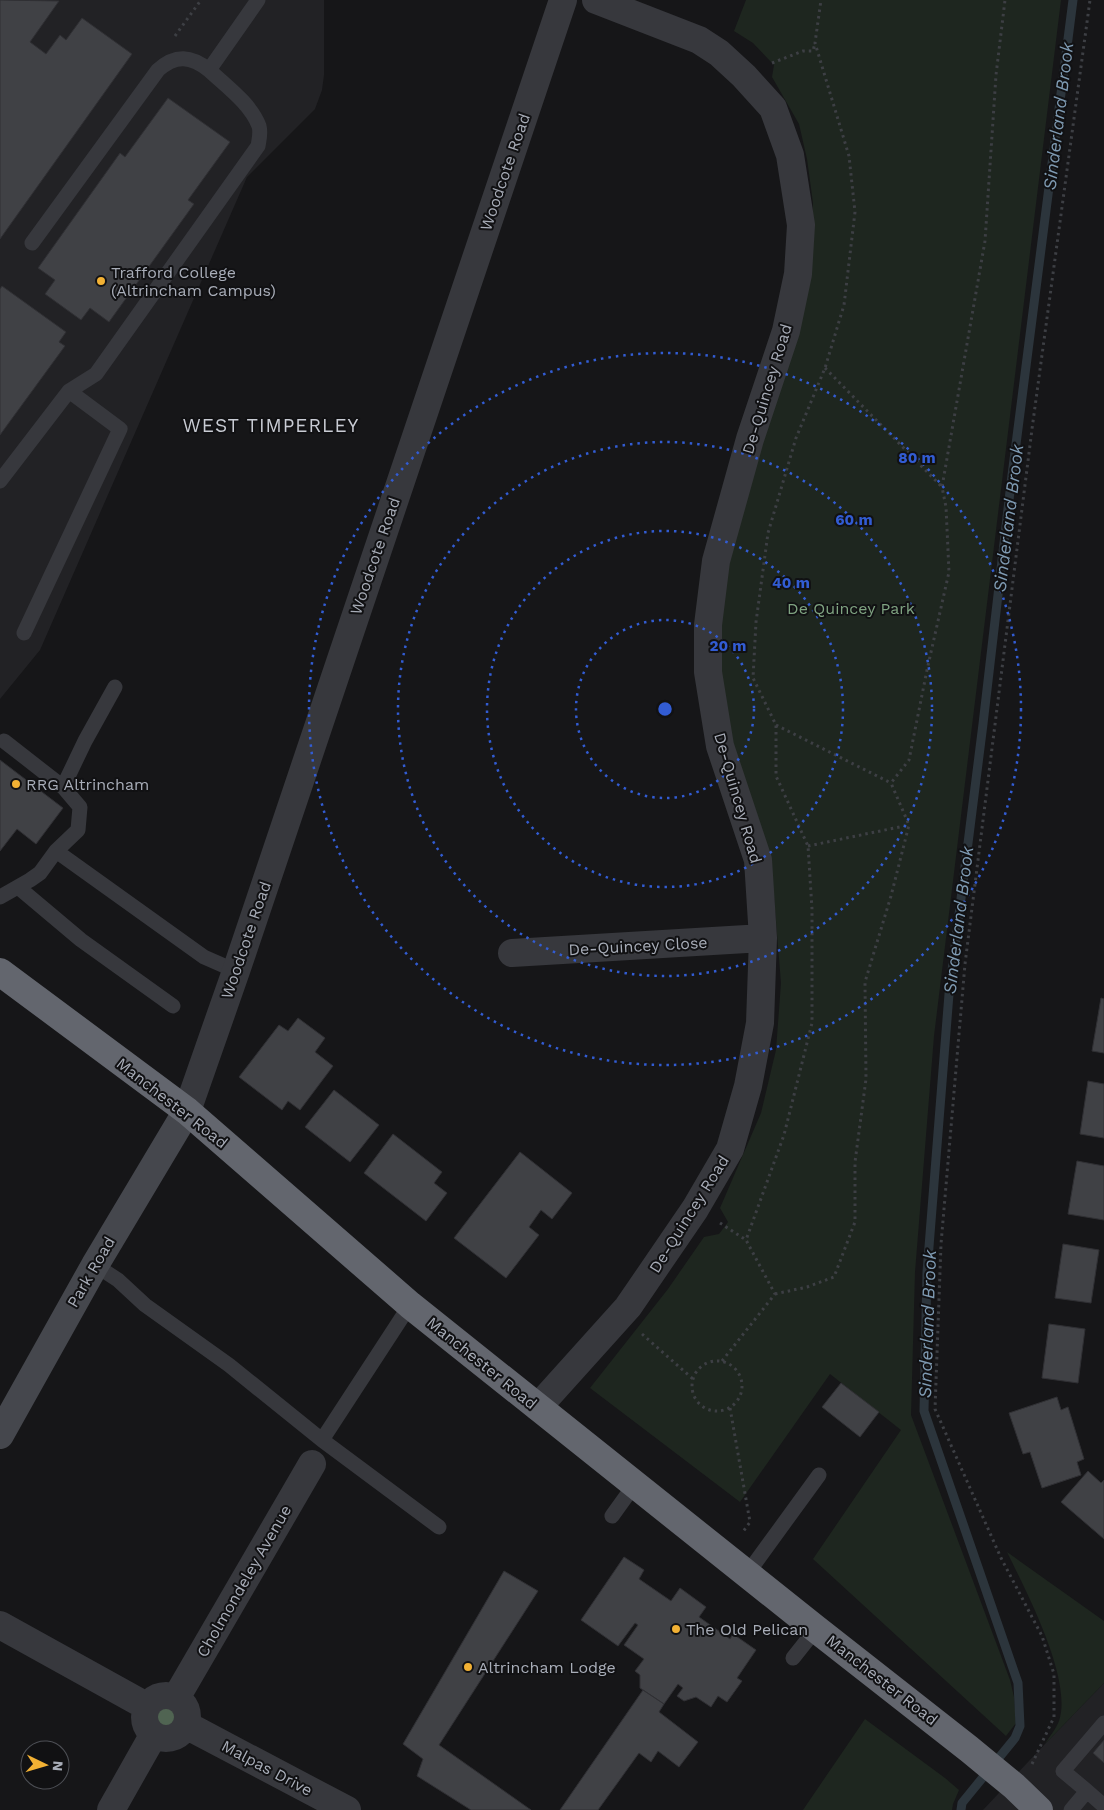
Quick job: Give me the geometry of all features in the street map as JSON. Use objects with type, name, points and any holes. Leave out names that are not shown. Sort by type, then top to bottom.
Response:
[{"type":"highway","name":"Manchester Road","points":[[0,972],[187,1111],[410,1305],[969,1749],[1039,1810]]},
{"type":"main road","name":"Park Road","points":[[0,1435],[95,1265],[187,1111]]},
{"type":"street","name":"Woodcote Road","points":[[187,1111],[236,971],[563,0]]},
{"type":"street","name":"De-Quincey Road","points":[[538,1407],[628,1308],[695,1209],[730,1149],[748,1086],[760,1023],[763,938],[758,860],[720,746],[708,672],[708,625],[716,561],[750,440],[786,331],[798,274],[801,225],[790,155],[773,108],[744,76],[719,53],[699,40],[596,0]]},
{"type":"street","name":"De-Quincey Close","points":[[512,953],[763,938]]},
{"type":"street","name":"Cholmondeley Avenue","points":[[176,1698],[317,1452]]},
{"type":"street","points":[[0,1625],[148,1707]]},
{"type":"street","points":[[170,1696],[176,1698],[185,1707],[187,1713],[186,1725],[183,1731],[172,1738],[166,1739],[154,1734],[149,1730],[145,1719],[148,1707],[157,1698],[170,1696]]},
{"type":"street","name":"Malpas Drive","points":[[186,1725],[347,1810]]},
{"type":"street","points":[[111,1810],[154,1734]]},
{"type":"lane","points":[[209,70],[258,0]]},
{"type":"lane","points":[[0,481],[69,391],[96,374],[258,146],[259,127],[252,114],[242,102],[199,62],[190,58],[165,64],[158,70],[32,243]]},
{"type":"lane","points":[[24,633],[120,429],[69,391]]},
{"type":"lane","points":[[63,786],[115,686]]},
{"type":"lane","points":[[0,896],[18,887],[40,872],[56,851],[78,830],[80,807],[63,786],[4,741]]},
{"type":"lane","points":[[56,851],[204,957],[236,971]]},
{"type":"lane","points":[[18,887],[81,940],[173,1006]]},
{"type":"lane","points":[[95,1265],[118,1280],[145,1305],[229,1365],[317,1452],[439,1527]]},
{"type":"lane","points":[[317,1452],[410,1305]]},
{"type":"lane","points":[[747,1574],[819,1475]]},
{"type":"lane","points":[[612,1516],[635,1484]]},
{"type":"lane","points":[[793,1658],[816,1629]]},
{"type":"lane","points":[[1104,1723],[1063,1771],[1104,1806]]},
{"type":"lane","points":[[1071,1810],[1087,1791]]},
{"type":"path","points":[[172,40],[201,0]]},
{"type":"path","points":[[744,76],[780,59],[803,51],[813,51],[821,0]]},
{"type":"path","points":[[891,783],[909,760],[949,572],[946,507],[942,487],[985,241],[996,75],[1005,0]]},
{"type":"path","points":[[1011,1784],[1035,1761],[1054,1718],[1054,1674],[1042,1636],[1001,1558],[935,1410],[940,1244],[964,964],[1032,429],[1090,0]]},
{"type":"path","points":[[774,1294],[746,1240],[784,1135],[812,1023],[812,909],[808,846],[776,776],[776,725],[753,678],[756,622],[768,533],[796,438],[825,368],[844,305],[855,212],[849,156],[815,43]]},
{"type":"path","points":[[825,368],[942,487]]},
{"type":"path","points":[[722,1362],[774,1294],[834,1277],[855,1222],[855,1162],[866,1079],[866,982],[909,825],[891,783],[776,725]]},
{"type":"path","points":[[808,846],[909,825]]},
{"type":"path","points":[[621,1315],[693,1378]]},
{"type":"path","points":[[715,1361],[730,1364],[741,1378],[743,1386],[741,1395],[730,1408],[722,1411],[705,1408],[698,1403],[692,1387],[693,1378],[701,1366],[715,1361]]},
{"type":"path","points":[[725,1556],[750,1522],[730,1408]]},
{"type":"shaded area","name":"Trafford College (Altrincham Campus)","points":[[0,0],[324,0],[324,75],[322,90],[315,109],[247,177],[40,650],[0,699]]},
{"type":"shaded area","points":[[1104,1683],[1104,1810],[983,1810],[1045,1744]]},
{"type":"green space","name":"De Quincey Park","points":[[746,0],[1061,0],[934,1036],[915,1272],[911,1415],[1010,1680],[1014,1697],[1016,1723],[1006,1736],[813,1559],[901,1430],[830,1374],[740,1502],[590,1388],[668,1289],[704,1237],[719,1234],[728,1222],[720,1208],[761,1113],[776,1050],[781,983],[774,897],[767,851],[728,732],[717,667],[717,599],[810,260],[813,203],[807,159],[799,124],[772,77],[774,65],[753,43],[734,31]]},
{"type":"green space","points":[[1007,1552],[1104,1621],[1104,1683],[1045,1744],[1059,1721],[1062,1704],[1059,1683],[1054,1660],[1045,1636]]},
{"type":"green space","points":[[865,1719],[959,1790],[952,1810],[803,1810]]},
{"type":"building","points":[[0,0],[59,1],[30,42],[46,54],[60,35],[66,40],[82,18],[132,54],[0,239]]},
{"type":"building","points":[[168,98],[230,142],[188,200],[194,204],[109,322],[90,308],[81,320],[45,294],[55,280],[38,268],[120,153],[125,157]]},
{"type":"building","points":[[2,286],[66,332],[59,342],[65,346],[0,435],[0,289]]},
{"type":"building","name":"RRG Altrincham","points":[[0,760],[63,808],[36,844],[17,829],[0,851]]},
{"type":"building","points":[[1101,998],[1104,999],[1104,1053],[1092,1051]]},
{"type":"building","points":[[298,1018],[325,1038],[315,1052],[333,1066],[300,1110],[288,1101],[282,1110],[239,1077],[279,1025],[288,1031]]},
{"type":"building","points":[[1088,1081],[1104,1084],[1104,1138],[1080,1134]]},
{"type":"building","points":[[334,1090],[379,1125],[350,1162],[305,1127]]},
{"type":"building","points":[[393,1134],[442,1172],[434,1183],[447,1193],[426,1221],[364,1173]]},
{"type":"building","points":[[520,1152],[572,1193],[552,1219],[541,1210],[529,1227],[539,1235],[506,1278],[454,1238]]},
{"type":"building","points":[[1077,1161],[1104,1166],[1104,1220],[1068,1214]]},
{"type":"building","points":[[1063,1244],[1099,1250],[1091,1303],[1055,1298]]},
{"type":"building","points":[[1049,1324],[1085,1329],[1078,1383],[1042,1378]]},
{"type":"building","points":[[841,1383],[879,1412],[860,1437],[822,1407]]},
{"type":"building","points":[[1057,1397],[1061,1410],[1068,1407],[1084,1459],[1077,1462],[1081,1475],[1042,1488],[1030,1452],[1023,1454],[1009,1413]]},
{"type":"building","points":[[1088,1471],[1101,1483],[1104,1480],[1104,1539],[1061,1502]]},
{"type":"building","name":"The Old Pelican","points":[[624,1557],[644,1570],[639,1579],[671,1601],[680,1588],[706,1607],[699,1617],[730,1639],[733,1634],[756,1650],[737,1678],[742,1681],[727,1702],[718,1696],[711,1707],[696,1697],[684,1701],[677,1696],[683,1688],[678,1684],[664,1704],[640,1688],[640,1675],[635,1671],[644,1659],[624,1645],[638,1625],[635,1623],[618,1646],[581,1620]]},
{"type":"building","name":"Altrincham Lodge","points":[[504,1571],[538,1591],[439,1745],[531,1810],[471,1810],[417,1776],[423,1759],[403,1744]]},
{"type":"building","name":"Altrincham Lodge","points":[[643,1690],[664,1704],[659,1712],[698,1742],[679,1767],[658,1751],[651,1762],[639,1753],[598,1810],[560,1810]]},
{"type":"building","points":[[1104,1740],[1104,1763],[1093,1753]]},
{"type":"waterway","name":"Sinderland Brook","points":[[961,1810],[962,1803],[1015,1738],[1020,1726],[1018,1683],[924,1411],[927,1272],[949,994],[1011,483],[1073,0]]},
{"type":"place","name":"Trafford College (Altrincham Campus)","points":[[101,281]]},
{"type":"place","name":"RRG Altrincham","points":[[16,784]]},
{"type":"place","name":"The Old Pelican","points":[[676,1629]]},
{"type":"place","name":"Altrincham Lodge","points":[[468,1667]]},
{"type":"district","name":"WEST TIMPERLEY","points":[[271,425]]}]
